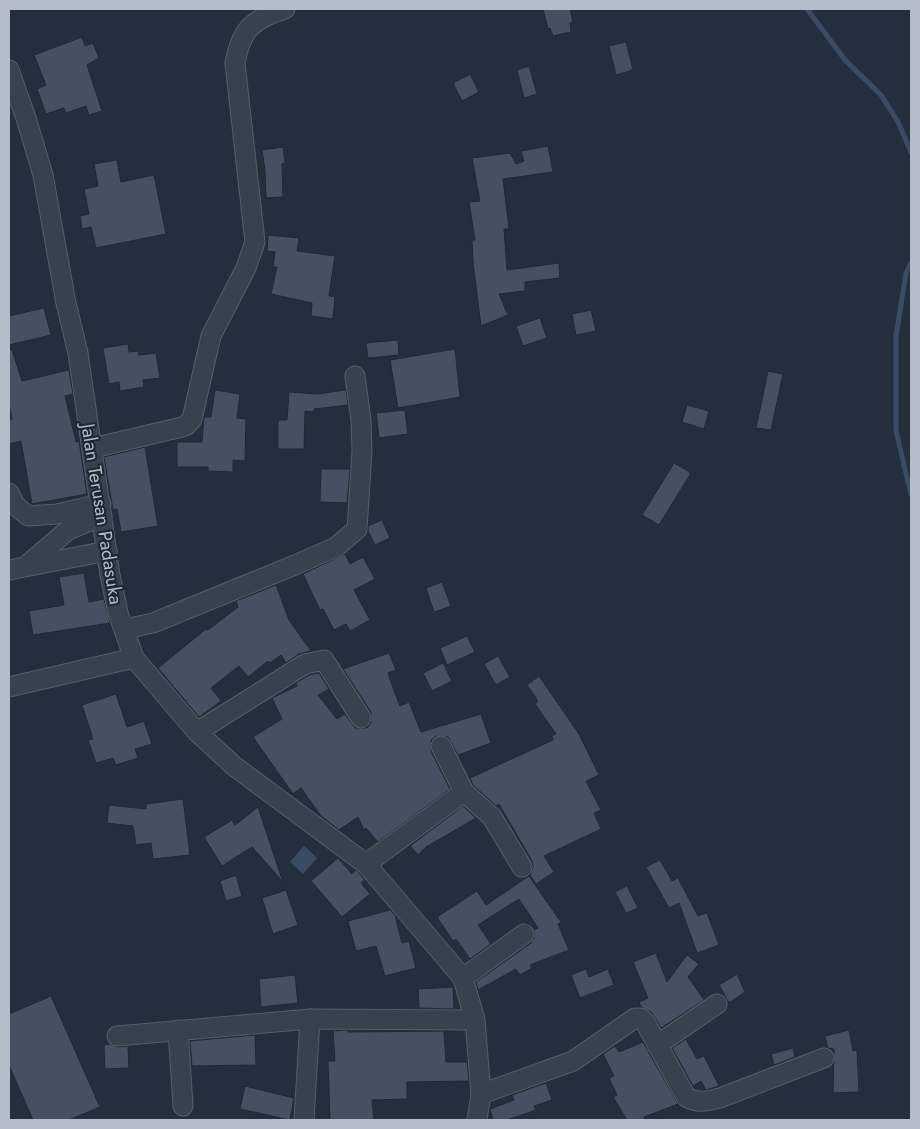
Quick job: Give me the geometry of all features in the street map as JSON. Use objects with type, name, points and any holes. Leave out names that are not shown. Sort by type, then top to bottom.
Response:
[{"type":"street","points":[[93,448],[182,427],[192,419],[211,336],[246,268],[255,242],[236,63],[238,44],[248,27],[265,15],[285,9]]},
{"type":"street","name":"Jalan Terusan Padasuka","points":[[9,70],[43,175],[66,303],[78,353],[118,613],[134,658],[197,732],[234,766],[366,864],[463,978],[475,1020],[481,1094],[477,1120]]},
{"type":"street","points":[[125,629],[161,620],[296,565],[336,547],[357,529],[362,451],[361,420],[354,376]]},
{"type":"street","points":[[9,494],[15,505],[28,516],[101,510]]},
{"type":"street","points":[[16,569],[68,530],[101,510]]},
{"type":"street","points":[[16,569],[107,551]]},
{"type":"street","points":[[9,687],[134,658]]},
{"type":"street","points":[[197,732],[305,664],[324,660],[361,718]]},
{"type":"street","points":[[440,746],[464,792],[492,817],[522,867]]},
{"type":"street","points":[[366,864],[464,792]]},
{"type":"street","points":[[463,978],[524,934]]},
{"type":"street","points":[[657,1045],[717,1004]]},
{"type":"street","points":[[481,1094],[573,1061],[635,1018],[640,1018],[645,1022],[686,1097],[703,1102],[824,1058]]},
{"type":"street","points":[[117,1036],[310,1019],[475,1020]]},
{"type":"street","points":[[304,1120],[310,1019]]},
{"type":"street","points":[[178,1030],[183,1106]]},
{"type":"water","points":[[304,846],[317,858],[303,874],[290,862]]},
{"type":"building","points":[[543,9],[570,9],[573,22],[570,23],[571,32],[553,36],[550,28],[548,29]]},
{"type":"building","points":[[82,37],[85,46],[93,43],[99,58],[87,65],[102,111],[89,115],[86,106],[66,113],[64,108],[46,114],[37,89],[46,85],[34,55]]},
{"type":"building","points":[[626,42],[633,70],[616,75],[609,46]]},
{"type":"building","points":[[529,66],[537,94],[524,98],[517,70]]},
{"type":"building","points":[[470,74],[479,92],[462,101],[453,83]]},
{"type":"building","points":[[548,146],[553,172],[503,179],[509,229],[504,229],[507,270],[559,263],[560,278],[525,282],[525,291],[499,294],[508,315],[481,326],[473,263],[472,240],[475,240],[469,202],[480,201],[472,158],[510,153],[516,164],[524,161],[521,151]]},
{"type":"building","points":[[283,147],[285,163],[282,164],[283,197],[266,198],[262,150]]},
{"type":"building","points":[[117,160],[121,182],[154,175],[166,234],[96,248],[91,227],[82,229],[80,216],[89,214],[84,189],[98,186],[94,164]]},
{"type":"building","points":[[268,235],[299,238],[297,251],[335,256],[329,296],[335,297],[333,319],[311,316],[312,303],[271,294],[277,267],[273,267],[275,252],[267,251]]},
{"type":"building","points":[[44,308],[51,335],[9,345],[9,316]]},
{"type":"building","points":[[591,310],[596,331],[576,335],[572,314]]},
{"type":"building","points":[[540,318],[547,338],[523,346],[516,326]]},
{"type":"building","points":[[398,340],[399,355],[368,358],[366,343]]},
{"type":"building","points":[[128,344],[129,352],[138,351],[139,355],[156,353],[160,378],[143,380],[144,387],[120,391],[119,382],[109,384],[103,348]]},
{"type":"building","points":[[455,349],[460,397],[398,408],[390,360]]},
{"type":"building","points":[[9,350],[12,350],[22,381],[69,370],[73,394],[65,396],[76,442],[79,441],[87,494],[32,504],[21,441],[9,444],[9,420],[12,419],[9,403]]},
{"type":"building","points":[[768,371],[783,374],[771,430],[756,428]]},
{"type":"building","points":[[215,390],[240,394],[237,418],[246,419],[245,461],[233,460],[233,472],[208,471],[208,467],[177,467],[177,442],[202,442],[204,417],[211,417]]},
{"type":"building","points":[[346,390],[348,405],[314,409],[314,412],[305,411],[304,449],[278,449],[278,420],[287,420],[289,392],[317,394]]},
{"type":"building","points":[[687,405],[709,411],[704,429],[682,422]]},
{"type":"building","points":[[405,410],[408,434],[379,438],[376,413]]},
{"type":"building","points":[[145,447],[158,526],[121,532],[117,509],[113,510],[104,457]]},
{"type":"building","points":[[674,463],[691,473],[659,525],[642,515]]},
{"type":"building","points":[[321,469],[350,469],[347,503],[320,502]]},
{"type":"building","points":[[382,520],[390,538],[375,545],[368,531],[368,526]]},
{"type":"building","points":[[345,554],[350,564],[363,557],[375,579],[354,590],[370,620],[350,631],[346,624],[334,630],[323,609],[320,610],[303,574]]},
{"type":"building","points":[[84,573],[89,602],[104,599],[110,623],[33,635],[29,611],[64,605],[59,577]]},
{"type":"building","points":[[442,582],[451,606],[434,612],[426,588]]},
{"type":"building","points":[[276,585],[289,620],[311,651],[299,654],[286,663],[281,655],[270,663],[268,661],[248,677],[239,666],[211,688],[221,701],[199,717],[158,668],[206,629],[208,630],[238,607],[236,601]]},
{"type":"building","points":[[467,636],[475,652],[447,665],[440,648]]},
{"type":"building","points":[[389,653],[396,670],[388,673],[400,706],[409,702],[421,732],[481,714],[491,743],[458,755],[448,737],[436,736],[431,740],[431,751],[450,789],[378,842],[366,828],[364,830],[358,817],[339,830],[321,816],[301,788],[293,794],[253,737],[282,719],[272,698],[297,686],[296,683],[309,675],[319,673],[329,689],[318,695],[337,719],[345,714],[355,728],[367,728],[371,723],[371,712],[343,669]]},
{"type":"building","points":[[498,656],[510,677],[496,685],[484,664]]},
{"type":"building","points":[[443,663],[452,681],[432,691],[423,673]]},
{"type":"building","points":[[539,676],[579,734],[599,775],[586,781],[601,810],[594,813],[601,829],[544,856],[554,872],[536,884],[530,875],[533,867],[532,861],[499,804],[496,806],[473,785],[470,778],[553,740],[552,736],[556,734],[535,704],[538,701],[527,685]]},
{"type":"building","points":[[116,694],[127,727],[144,721],[152,744],[135,749],[138,758],[116,765],[113,758],[96,763],[88,740],[93,739],[82,705]]},
{"type":"building","points":[[183,799],[190,855],[153,859],[151,843],[136,845],[133,826],[107,823],[109,805],[146,809],[146,804]]},
{"type":"building","points":[[463,806],[476,818],[426,847],[418,855],[410,846]]},
{"type":"building","points":[[258,807],[283,882],[252,847],[222,866],[204,837],[232,820],[235,825]]},
{"type":"building","points":[[338,858],[352,874],[356,870],[358,872],[365,880],[361,883],[370,894],[342,917],[311,881]]},
{"type":"building","points":[[660,860],[672,881],[678,878],[698,916],[707,913],[719,945],[697,953],[679,903],[669,908],[646,867]]},
{"type":"building","points":[[236,875],[242,896],[226,901],[220,881]]},
{"type":"building","points":[[529,876],[561,922],[558,924],[569,950],[530,965],[532,968],[520,975],[516,969],[478,990],[476,982],[531,943],[534,938],[534,930],[538,928],[519,899],[478,925],[491,944],[470,959],[456,939],[453,941],[437,917],[477,891],[486,905]]},
{"type":"building","points":[[627,886],[638,908],[626,913],[615,892]]},
{"type":"building","points":[[286,890],[298,925],[273,934],[262,898]]},
{"type":"building","points":[[390,910],[395,915],[402,943],[409,941],[416,968],[385,976],[376,946],[356,951],[348,921]]},
{"type":"building","points":[[656,953],[667,982],[687,955],[699,964],[688,977],[704,1000],[661,1028],[652,1013],[641,1007],[639,1002],[648,998],[633,962]]},
{"type":"building","points":[[586,969],[589,977],[608,969],[614,985],[580,998],[571,975]]},
{"type":"building","points":[[737,974],[745,992],[729,1003],[719,985]]},
{"type":"building","points":[[295,975],[298,1003],[261,1007],[259,979]]},
{"type":"building","points":[[453,987],[454,1009],[419,1008],[418,989]]},
{"type":"building","points":[[51,996],[100,1107],[69,1120],[33,1120],[9,1065],[9,1014]]},
{"type":"building","points":[[348,1030],[348,1032],[455,1031],[444,1032],[446,1062],[467,1062],[469,1081],[407,1082],[407,1099],[372,1100],[374,1120],[330,1120],[328,1061],[335,1061],[333,1031]]},
{"type":"building","points":[[849,1030],[853,1051],[857,1050],[859,1092],[833,1093],[834,1049],[828,1048],[825,1036]]},
{"type":"building","points":[[255,1035],[256,1065],[192,1066],[190,1041]]},
{"type":"building","points":[[686,1039],[697,1059],[704,1056],[719,1086],[706,1090],[701,1081],[693,1086],[672,1048]]},
{"type":"building","points":[[643,1042],[678,1104],[644,1117],[645,1120],[627,1120],[613,1097],[617,1095],[609,1078],[614,1076],[603,1054],[615,1046],[619,1052]]},
{"type":"building","points":[[110,1044],[118,1047],[128,1046],[129,1068],[105,1069],[104,1045]]},
{"type":"building","points":[[793,1048],[795,1057],[774,1065],[771,1054]]},
{"type":"building","points":[[546,1083],[552,1100],[534,1106],[536,1110],[507,1120],[493,1120],[490,1109],[514,1100],[512,1095]]},
{"type":"building","points":[[245,1086],[294,1098],[290,1120],[240,1109]]},
{"type":"waterway","points":[[807,9],[845,60],[881,95],[898,122],[911,152]]},
{"type":"waterway","points":[[911,263],[906,273],[896,336],[896,431],[911,494]]}]
